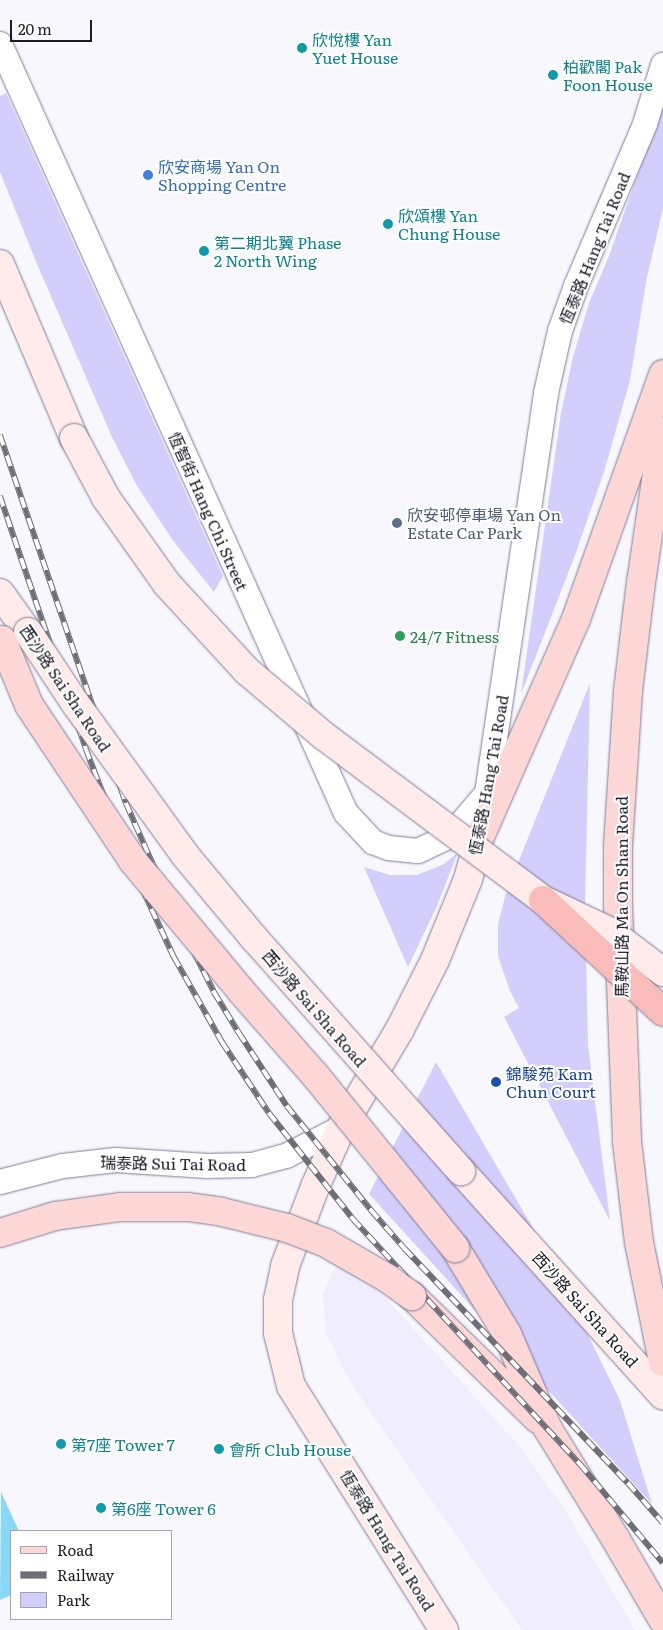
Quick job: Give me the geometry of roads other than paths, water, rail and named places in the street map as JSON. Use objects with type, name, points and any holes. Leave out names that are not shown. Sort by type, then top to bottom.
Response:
[{"type":"highway","points":[[543,900],[663,1012]]},
{"type":"main road","points":[[0,264],[74,438],[106,498],[167,584],[247,671],[332,742],[543,900],[609,931],[663,972]]},
{"type":"main road","points":[[479,839],[576,619],[663,374]]},
{"type":"main road","name":"馬鞍山路 Ma On Shan Road","points":[[663,432],[641,582],[625,724],[620,800],[618,905],[627,1142],[639,1242],[663,1362]]},
{"type":"main road","name":"西沙路 Sai Sha Road","points":[[0,593],[126,775],[219,897],[350,1048],[663,1395]]},
{"type":"main road","points":[[1,637],[29,705],[133,861],[242,992],[315,1075],[455,1248],[507,1334],[548,1429],[616,1538],[663,1620]]},
{"type":"main road","name":"恆泰路 Hang Tai Road","points":[[444,1630],[291,1386],[284,1365],[278,1325],[278,1300],[284,1266],[314,1187],[341,1128],[400,1029],[435,960],[468,878],[479,839]]},
{"type":"main road","points":[[0,1233],[55,1216],[121,1206],[179,1207],[222,1212],[287,1228],[326,1243],[380,1273],[412,1296],[548,1429]]},
{"type":"street","name":"恆智街 Hang Chi Street","points":[[0,44],[346,813],[373,842],[389,848],[418,851],[444,839],[458,828],[488,792]]},
{"type":"street","name":"恆泰路 Hang Tai Road","points":[[479,839],[488,792],[546,393],[560,331],[576,286],[645,124],[663,64]]},
{"type":"street","name":"瑞泰路 Sui Tai Road","points":[[0,1182],[63,1166],[116,1160],[207,1166],[252,1165],[286,1156],[341,1128]]},
{"type":"water","points":[[1,1492],[19,1530],[10,1530],[10,1595],[0,1600]]},
{"type":"railway","points":[[0,435],[126,803],[174,912],[214,992],[287,1106],[371,1210],[405,1249],[628,1483],[663,1523]]},
{"type":"railway","points":[[0,496],[86,749],[124,849],[174,957],[222,1042],[269,1113],[353,1219],[580,1464],[663,1563]]},
{"type":"place","name":"欣悅樓 Yan Yuet House","points":[[302,48]]},
{"type":"place","name":"柏歡閣 Pak Foon House","points":[[553,75]]},
{"type":"place","name":"欣安商場 Yan On Shopping Centre","points":[[148,175]]},
{"type":"place","name":"欣頌樓 Yan Chung House","points":[[388,224]]},
{"type":"place","name":"第二期北翼 Phase 2 North Wing","points":[[204,251]]},
{"type":"place","name":"欣安邨停車場 Yan On Estate Car Park","points":[[397,523]]},
{"type":"place","name":"24/7 Fitness","points":[[400,636]]},
{"type":"place","name":"錦駿苑 Kam Chun Court","points":[[496,1082]]},
{"type":"place","name":"第7座 Tower 7","points":[[61,1444]]},
{"type":"place","name":"會所 Club House","points":[[219,1449]]},
{"type":"place","name":"第6座 Tower 6","points":[[101,1508]]}]
